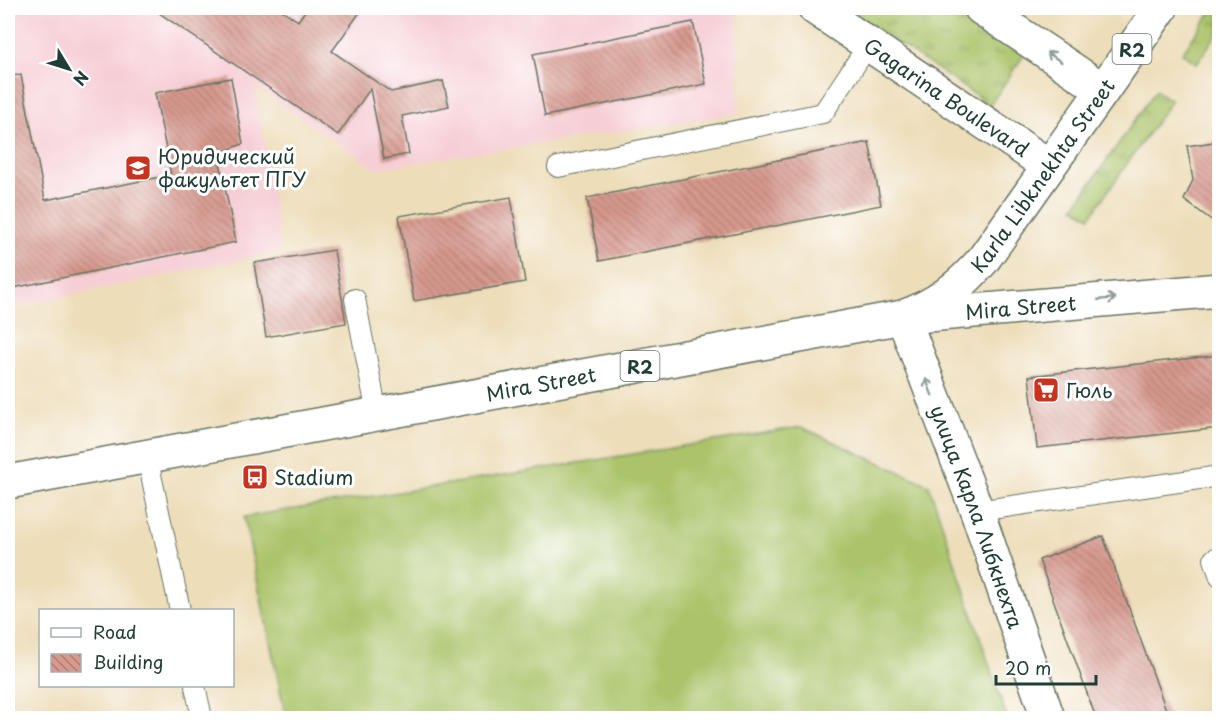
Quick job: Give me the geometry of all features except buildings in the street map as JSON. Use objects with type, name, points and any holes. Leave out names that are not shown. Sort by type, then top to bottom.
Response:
[{"type":"main road","name":"Gagarina Boulevard","points":[[814,8],[1049,166]]},
{"type":"main road","points":[[981,8],[1103,90]]},
{"type":"main road","name":"Karla Libknekhta Street","points":[[903,317],[939,301],[969,277],[1161,8]]},
{"type":"main road","name":"Mira Street","points":[[8,482],[903,317],[1220,290]]},
{"type":"main road","name":"улица Карла Либкнехта","points":[[903,317],[977,511],[1048,718]]},
{"type":"lane","points":[[558,167],[823,113],[869,44]]},
{"type":"lane","points":[[355,299],[377,414]]},
{"type":"lane","points":[[147,456],[180,609]]},
{"type":"lane","points":[[977,511],[1220,476]]},
{"type":"lane","points":[[1220,556],[1214,559],[1220,577]]},
{"type":"lane","points":[[195,687],[202,718]]},
{"type":"shaded area","points":[[8,8],[737,8],[739,113],[375,169],[255,86],[281,251],[8,308]]},
{"type":"green space","points":[[846,8],[961,8],[1026,52],[990,105]]},
{"type":"green space","points":[[1214,8],[1219,8],[1219,31],[1197,63],[1182,53]]},
{"type":"green space","points":[[1156,90],[1171,101],[1090,217],[1074,207]]},
{"type":"green space","points":[[801,427],[929,485],[1007,718],[286,718],[244,517]]},
{"type":"place","name":"Юридический факультет ПГУ","points":[[138,168]]},
{"type":"place","name":"Гюль","points":[[1046,390]]},
{"type":"place","name":"Stadium","points":[[255,477]]}]
